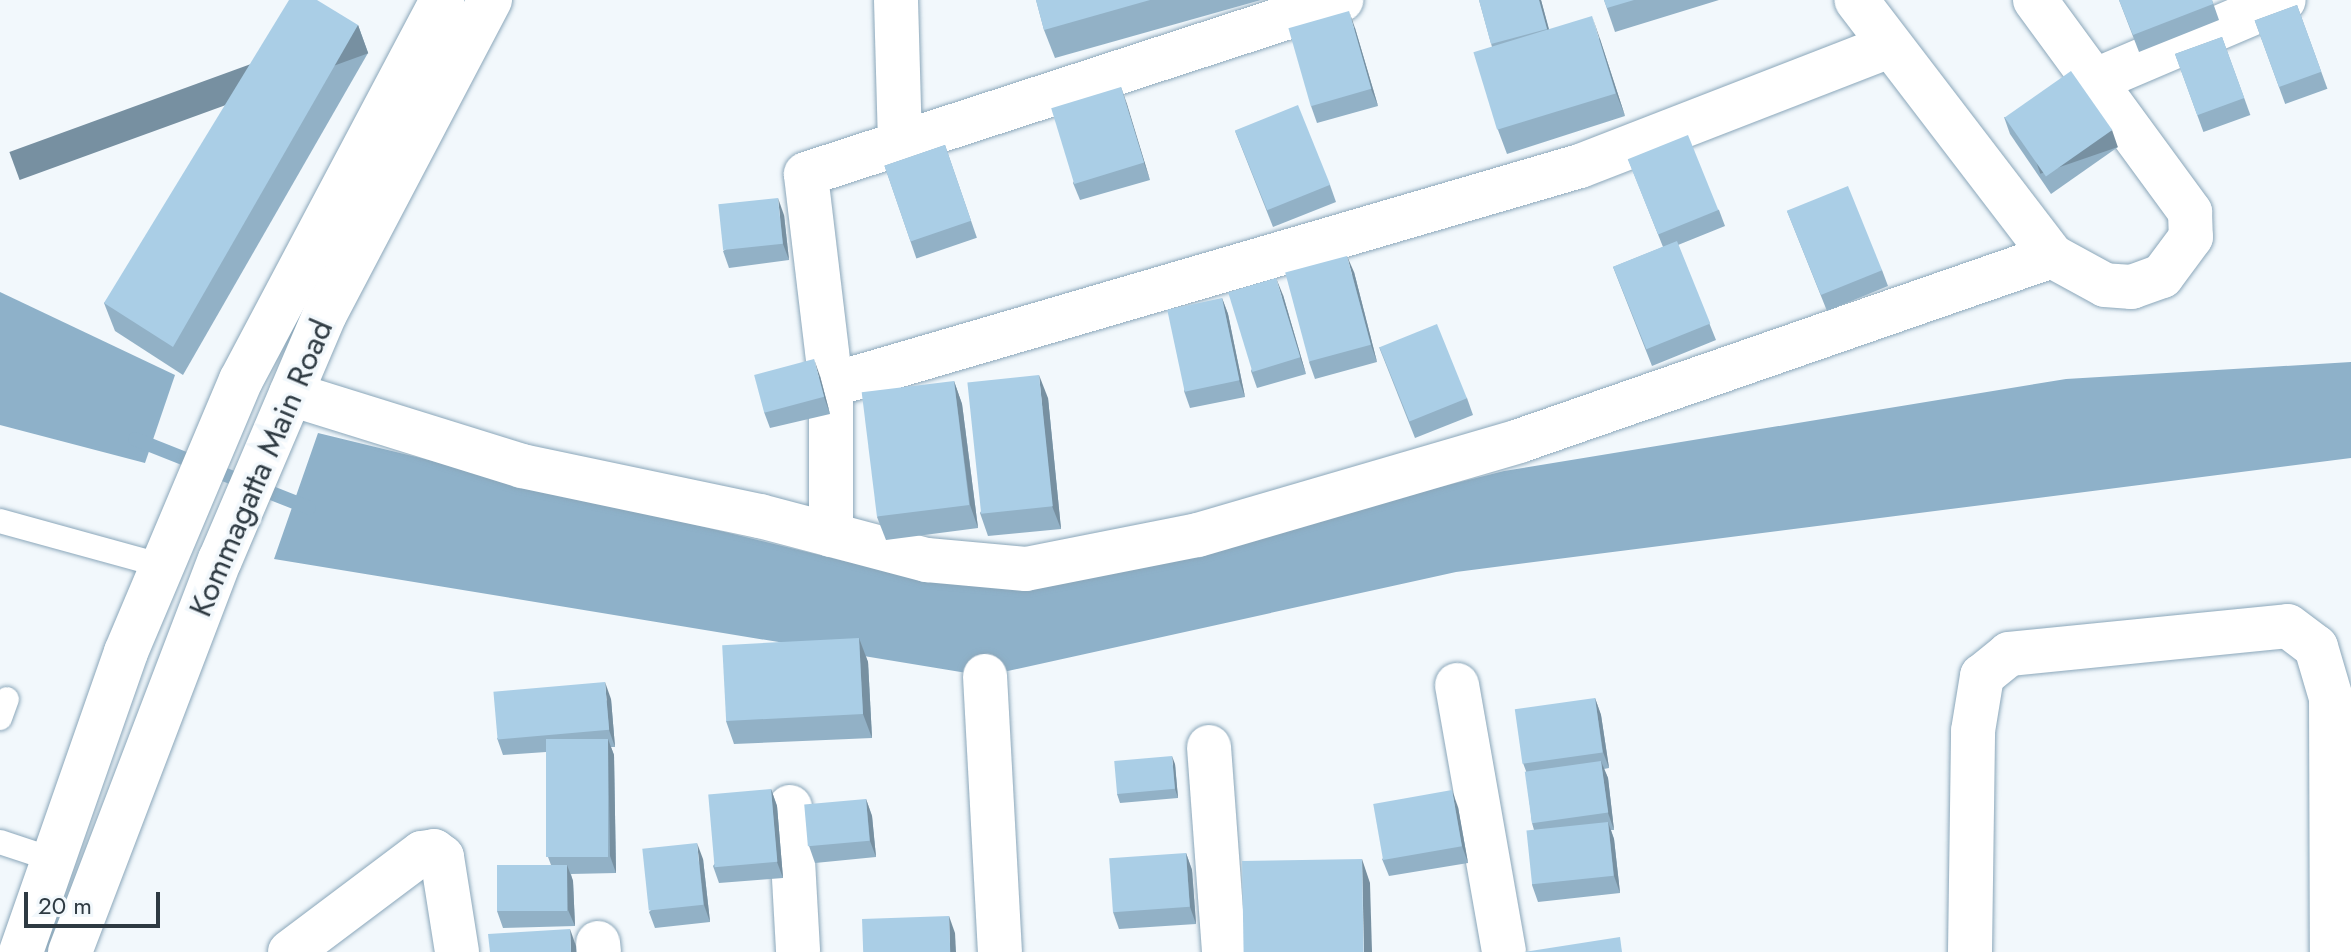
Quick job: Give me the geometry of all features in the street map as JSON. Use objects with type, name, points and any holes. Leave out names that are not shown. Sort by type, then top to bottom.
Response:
[{"type":"street","name":"Kommagatta Main Road","points":[[21,952],[57,861],[165,554],[241,380],[442,0]]},
{"type":"street","name":"Kommagatta Main Road","points":[[70,952],[220,560],[325,314],[490,0]]},
{"type":"street","points":[[896,0],[900,144]]},
{"type":"street","points":[[831,535],[831,385],[806,174],[1341,0]]},
{"type":"street","points":[[1856,0],[2052,256],[2105,285],[2132,287],[2162,276],[2191,237],[2190,212],[2177,188],[2035,0]]},
{"type":"street","points":[[2096,80],[2284,0]]},
{"type":"street","points":[[831,385],[1580,166],[1890,46]]},
{"type":"street","points":[[288,402],[522,466],[831,535],[927,560],[1026,569],[1154,545],[1519,441],[2052,256]]},
{"type":"street","points":[[1970,952],[1973,731],[1982,676],[2009,654],[2288,626],[2316,647],[2331,698],[2332,952]]},
{"type":"street","points":[[985,676],[1000,952]]},
{"type":"street","points":[[1457,685],[1504,952]]},
{"type":"street","points":[[1209,747],[1224,952]]},
{"type":"street","points":[[790,807],[798,952]]},
{"type":"street","points":[[290,952],[422,853],[434,851],[442,857],[457,952]]},
{"type":"lane","points":[[0,521],[165,554]]},
{"type":"lane","points":[[0,842],[57,861]]},
{"type":"water","points":[[0,292],[175,375],[145,463],[0,425]]},
{"type":"water","points":[[2351,362],[2351,458],[1456,572],[985,676],[274,559],[318,433],[848,562],[1200,547],[1504,471],[2066,379]]},
{"type":"building","points":[[289,0],[317,0],[358,25],[173,347],[104,303]]},
{"type":"building","points":[[1036,0],[1150,0],[1044,30]]},
{"type":"building","points":[[1479,0],[1539,0],[1547,29],[1491,44]]},
{"type":"building","points":[[1604,0],[1634,0],[1607,8]]},
{"type":"building","points":[[2119,0],[2212,0],[2213,4],[2133,35]]},
{"type":"building","points":[[2297,5],[2321,72],[2279,87],[2255,20]]},
{"type":"building","points":[[1349,11],[1371,89],[1311,106],[1288,28]]},
{"type":"building","points":[[1592,16],[1616,93],[1497,130],[1473,52]]},
{"type":"building","points":[[2222,37],[2244,98],[2197,115],[2175,54]]},
{"type":"building","points":[[2071,71],[2112,130],[2046,176],[2005,117]]},
{"type":"building","points":[[1121,87],[1144,163],[1074,184],[1051,108]]},
{"type":"building","points":[[1298,105],[1330,185],[1267,210],[1235,130]]},
{"type":"building","points":[[1688,135],[1718,210],[1658,234],[1628,159]]},
{"type":"building","points":[[945,145],[971,221],[911,241],[884,166]]},
{"type":"building","points":[[1848,186],[1882,270],[1821,295],[1787,211]]},
{"type":"building","points":[[778,198],[783,244],[723,250],[718,204]]},
{"type":"building","points":[[1677,241],[1710,324],[1646,349],[1613,267]]},
{"type":"building","points":[[1347,256],[1371,345],[1309,361],[1285,273]]},
{"type":"building","points":[[1276,278],[1300,357],[1252,372],[1228,293]]},
{"type":"building","points":[[1222,298],[1239,380],[1185,392],[1167,310]]},
{"type":"building","points":[[1437,324],[1467,398],[1409,421],[1380,347]]},
{"type":"building","points":[[814,359],[824,397],[764,413],[754,375]]},
{"type":"building","points":[[1039,375],[1053,506],[981,514],[967,383]]},
{"type":"building","points":[[954,381],[969,505],[877,516],[862,392]]},
{"type":"building","points":[[859,638],[863,714],[726,721],[722,645]]},
{"type":"building","points":[[605,682],[609,730],[498,740],[493,692]]},
{"type":"building","points":[[1595,698],[1603,752],[1522,764],[1515,709]]},
{"type":"building","points":[[546,739],[608,739],[608,857],[546,857]]},
{"type":"building","points":[[1172,756],[1175,789],[1117,794],[1114,761]]},
{"type":"building","points":[[1601,761],[1608,812],[1532,823],[1525,772]]},
{"type":"building","points":[[771,789],[777,862],[715,867],[708,794]]},
{"type":"building","points":[[1452,790],[1462,846],[1383,860],[1373,804]]},
{"type":"building","points":[[866,799],[870,841],[808,846],[804,804]]},
{"type":"building","points":[[1608,822],[1614,876],[1532,884],[1526,831]]},
{"type":"building","points":[[697,843],[703,905],[649,910],[642,849]]},
{"type":"building","points":[[1186,853],[1190,907],[1113,912],[1109,858]]},
{"type":"building","points":[[1362,859],[1364,952],[1244,952],[1242,861]]},
{"type":"building","points":[[497,865],[567,865],[567,911],[497,911]]},
{"type":"building","points":[[949,916],[950,952],[863,952],[862,919]]},
{"type":"building","points":[[570,929],[571,952],[490,952],[488,934]]},
{"type":"building","points":[[1620,937],[1622,952],[1524,952]]},
{"type":"waterway","points":[[135,439],[309,508]]}]
